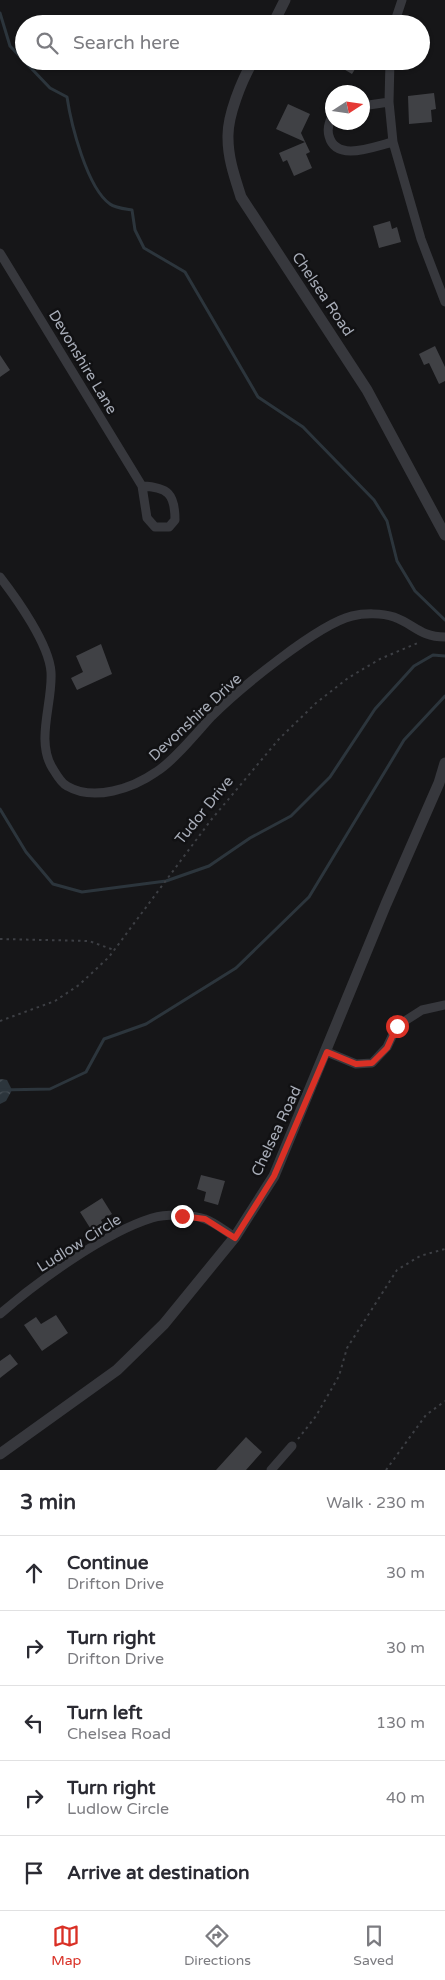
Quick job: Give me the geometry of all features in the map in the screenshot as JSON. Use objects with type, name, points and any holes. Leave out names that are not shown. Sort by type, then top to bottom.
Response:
[{"type":"street","points":[[278,15],[286,0]]},
{"type":"street","points":[[397,15],[402,0]]},
{"type":"street","name":"Chelsea Road","points":[[249,70],[234,107],[228,136],[231,166],[242,198],[367,390],[445,535]]},
{"type":"street","points":[[390,70],[389,102],[393,142],[421,239],[445,302]]},
{"type":"street","points":[[370,105],[389,102]]},
{"type":"street","points":[[328,130],[331,142],[338,149],[352,152],[393,142]]},
{"type":"street","name":"Devonshire Lane","points":[[0,253],[142,486],[148,518],[155,527],[169,527],[175,520],[175,509],[171,495],[159,486],[142,486]]},
{"type":"street","name":"Devonshire Drive","points":[[0,576],[46,652],[51,672],[46,714],[46,749],[52,768],[66,786],[85,792],[111,791],[134,786],[159,771],[216,712],[249,684],[332,624],[352,615],[372,614],[394,617],[431,637]]},
{"type":"street","points":[[431,637],[445,637]]},
{"type":"street","name":"Chelsea Road","points":[[0,1454],[117,1370],[164,1324],[235,1238],[274,1176],[327,1052],[445,763]]},
{"type":"street","points":[[327,1052],[356,1064],[372,1063],[387,1048],[397,1026],[422,1010],[445,1005]]},
{"type":"street","name":"Ludlow Circle","points":[[0,1314],[20,1297],[98,1244],[122,1230],[154,1218],[182,1216],[205,1219],[235,1238]]},
{"type":"street","points":[[270,1470],[292,1446]]},
{"type":"path","name":"Tudor Drive","points":[[0,1021],[54,1001],[79,985],[114,950],[212,820],[279,740],[316,703],[348,678],[380,659],[431,637]]},
{"type":"path","points":[[0,939],[88,941],[114,950]]},
{"type":"path","points":[[292,1446],[316,1416],[339,1376],[347,1348],[397,1270],[420,1256],[445,1249]]},
{"type":"path","points":[[386,1470],[426,1415],[445,1401]]},
{"type":"water","points":[[0,1079],[7,1080],[12,1090],[6,1101],[0,1104]]},
{"type":"building","points":[[345,70],[354,70],[352,74]]},
{"type":"building","points":[[434,93],[436,109],[431,110],[432,122],[409,124],[408,96]]},
{"type":"building","points":[[288,104],[310,114],[301,133],[310,152],[306,154],[312,168],[294,176],[287,160],[283,162],[279,153],[305,142],[276,129]]},
{"type":"building","points":[[390,221],[392,229],[397,227],[401,242],[379,248],[373,226]]},
{"type":"building","points":[[435,346],[445,367],[445,381],[439,384],[429,363],[424,365],[419,354]]},
{"type":"building","points":[[0,355],[10,370],[0,377]]},
{"type":"building","points":[[101,644],[112,674],[77,690],[71,678],[83,672],[76,656]]},
{"type":"building","points":[[201,1175],[225,1181],[218,1205],[204,1201],[206,1192],[197,1189]]},
{"type":"building","points":[[102,1198],[112,1214],[101,1220],[103,1224],[92,1231],[80,1212]]},
{"type":"building","points":[[56,1315],[68,1333],[42,1351],[24,1325],[36,1317],[41,1324]]},
{"type":"building","points":[[10,1354],[18,1364],[0,1378],[0,1361]]},
{"type":"building","points":[[246,1437],[262,1452],[246,1470],[216,1470]]},
{"type":"waterway","points":[[0,13],[10,46],[15,51]]},
{"type":"waterway","points":[[33,70],[50,88],[67,97],[81,155],[94,184],[102,196],[112,205],[132,210],[135,230],[144,248],[185,272],[258,397],[303,427],[374,500],[387,521],[397,561],[415,591],[445,620]]},
{"type":"waterway","points":[[0,809],[26,852],[53,884],[82,892],[166,881],[209,866],[250,838],[291,816],[330,777],[375,709],[414,666],[433,655],[445,656]]},
{"type":"waterway","points":[[0,1090],[50,1089],[86,1072],[104,1039],[146,1024],[236,968],[309,897],[404,740],[445,696]]},
{"type":"route","points":[[182,1216],[205,1219],[235,1238],[274,1176],[327,1052],[356,1064],[372,1063],[387,1048],[397,1026]]}]
